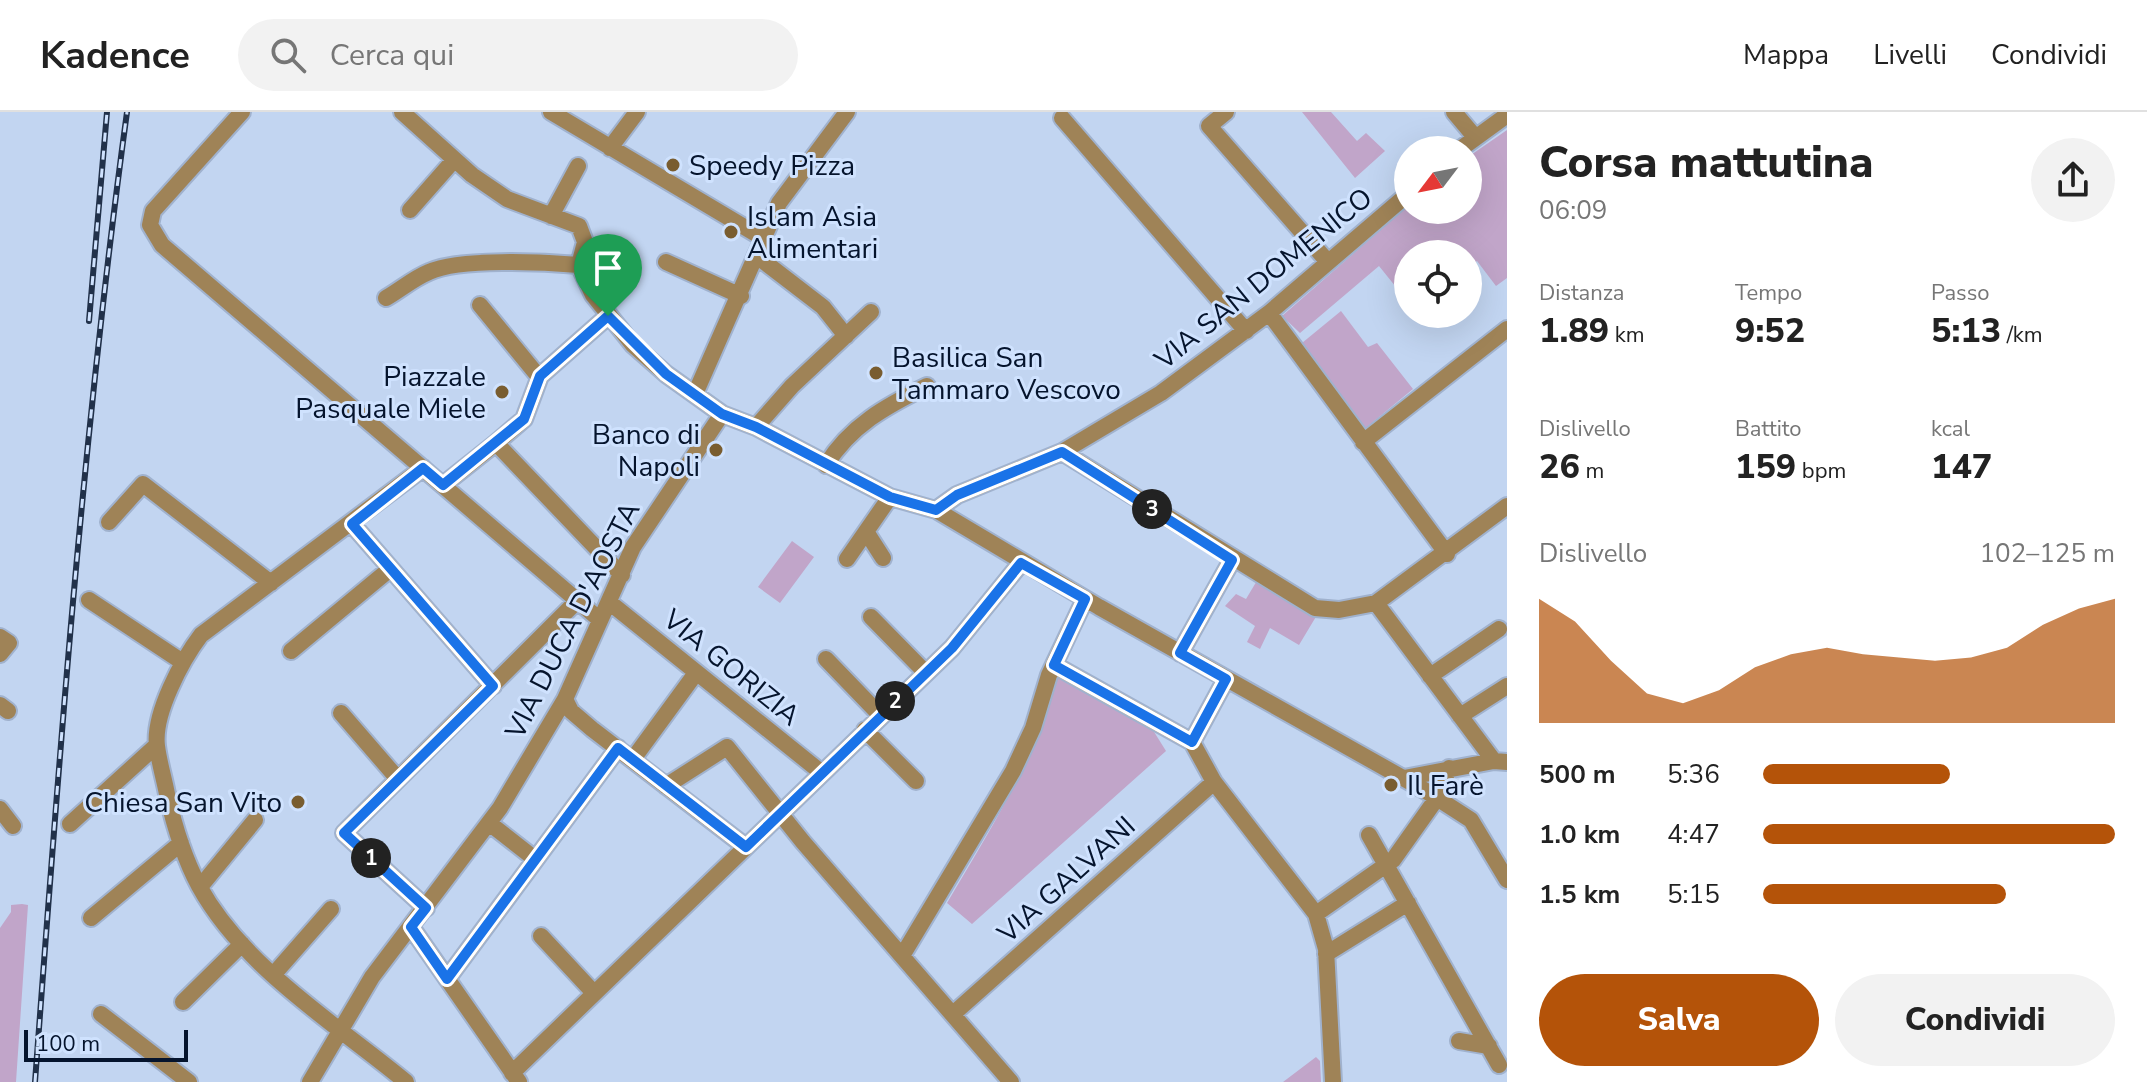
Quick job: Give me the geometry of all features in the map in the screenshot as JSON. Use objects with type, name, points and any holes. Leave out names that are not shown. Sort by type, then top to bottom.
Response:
[{"type":"street","points":[[242,112],[153,211],[150,225],[162,245],[600,620]]},
{"type":"street","points":[[402,112],[454,160],[507,199],[579,226],[585,242],[579,265],[608,316],[666,374],[727,417],[756,427],[890,497],[936,510],[1021,563],[1402,777],[1471,820],[1507,880]]},
{"type":"street","points":[[551,112],[766,240]]},
{"type":"street","points":[[610,148],[637,112]]},
{"type":"street","points":[[701,398],[779,203],[847,112]]},
{"type":"street","points":[[1226,112],[1209,126],[1328,262]]},
{"type":"street","points":[[1454,112],[1472,134],[1507,115]]},
{"type":"street","points":[[1062,118],[1246,331]]},
{"type":"street","points":[[410,210],[454,160]]},
{"type":"street","points":[[551,216],[578,166]]},
{"type":"street","name":"VIA SAN DOMENICO","points":[[936,510],[957,495],[1062,452],[1161,393],[1269,313],[1394,206]]},
{"type":"street","points":[[758,257],[823,307],[846,336]]},
{"type":"street","points":[[666,262],[741,296]]},
{"type":"street","points":[[386,298],[427,272],[450,265],[579,265]]},
{"type":"street","points":[[480,305],[539,377]]},
{"type":"street","points":[[756,427],[792,386],[871,312]]},
{"type":"street","points":[[1269,313],[1447,554]]},
{"type":"street","points":[[443,485],[524,419],[539,377],[608,316]]},
{"type":"street","points":[[1363,442],[1507,329]]},
{"type":"street","points":[[826,465],[838,445],[862,422],[927,386]]},
{"type":"street","name":"VIA DUCA D'AOSTA","points":[[310,1082],[372,977],[489,823],[565,699],[633,547],[727,417]]},
{"type":"street","points":[[496,443],[622,575]]},
{"type":"street","points":[[1062,452],[1232,560],[1315,608],[1339,610],[1376,603],[1447,554],[1507,506]]},
{"type":"street","points":[[406,1082],[242,944],[200,887],[181,843],[157,745],[167,697],[181,661],[201,635],[423,468]]},
{"type":"street","points":[[109,522],[143,484],[271,583]]},
{"type":"street","points":[[847,559],[890,497]]},
{"type":"street","points":[[352,524],[493,686]]},
{"type":"street","points":[[867,533],[883,558]]},
{"type":"street","points":[[1180,653],[1232,560]]},
{"type":"street","points":[[411,927],[515,1078],[594,993],[952,648],[1021,563]]},
{"type":"street","points":[[291,651],[390,569]]},
{"type":"street","points":[[902,956],[1013,771],[1054,665],[1085,599]]},
{"type":"street","points":[[89,600],[181,661]]},
{"type":"street","points":[[426,908],[344,833],[577,601]]},
{"type":"street","name":"VIA GORIZIA","points":[[609,602],[822,773]]},
{"type":"street","points":[[1376,603],[1460,716],[1500,761]]},
{"type":"street","points":[[871,617],[925,672]]},
{"type":"street","points":[[1430,676],[1499,629]]},
{"type":"street","points":[[826,659],[880,715]]},
{"type":"street","points":[[1054,665],[1192,742],[1214,782],[1316,914],[1326,954],[1333,1082]]},
{"type":"street","points":[[633,759],[696,673]]},
{"type":"street","points":[[1192,742],[1226,679]]},
{"type":"street","points":[[1460,716],[1507,686]]},
{"type":"street","points":[[565,699],[571,711],[746,847]]},
{"type":"street","points":[[341,713],[398,779]]},
{"type":"street","points":[[865,730],[916,781]]},
{"type":"street","points":[[70,824],[157,745]]},
{"type":"street","points":[[666,786],[727,747],[1011,1082]]},
{"type":"street","points":[[447,979],[618,748]]},
{"type":"street","points":[[1402,777],[1500,761]]},
{"type":"street","points":[[1316,914],[1386,864],[1437,798],[1449,768]]},
{"type":"street","name":"VIA GALVANI","points":[[953,1014],[1214,782]]},
{"type":"street","points":[[0,809],[13,826]]},
{"type":"street","points":[[200,887],[255,820]]},
{"type":"street","points":[[489,823],[535,859]]},
{"type":"street","points":[[1369,835],[1499,1065]]},
{"type":"street","points":[[91,918],[181,843]]},
{"type":"street","points":[[1326,954],[1408,903]]},
{"type":"street","points":[[274,974],[331,909]]},
{"type":"street","points":[[541,936],[594,993]]},
{"type":"street","points":[[183,1002],[242,944]]},
{"type":"street","points":[[101,1014],[189,1082]]},
{"type":"street","points":[[1459,1041],[1489,1046]]},
{"type":"shaded area","points":[[1302,112],[1331,112],[1357,141],[1366,133],[1385,151],[1355,178]]},
{"type":"shaded area","points":[[1507,130],[1507,278],[1496,286],[1482,268],[1482,240],[1394,240],[1394,285],[1379,266],[1300,333],[1282,316],[1394,218],[1394,224],[1482,224],[1482,147]]},
{"type":"shaded area","points":[[1341,311],[1368,347],[1377,343],[1413,389],[1362,431],[1302,343]]},
{"type":"shaded area","points":[[792,541],[814,557],[780,603],[758,587]]},
{"type":"shaded area","points":[[1258,579],[1281,597],[1317,615],[1299,645],[1270,628],[1260,649],[1247,642],[1255,626],[1225,606],[1236,594],[1246,599]]},
{"type":"shaded area","points":[[1060,670],[1151,727],[1166,751],[972,924],[947,903],[1025,763]]},
{"type":"shaded area","points":[[11,905],[28,905],[16,1082],[0,1082],[0,928],[11,912]]},
{"type":"shaded area","points":[[1316,1057],[1320,1061],[1321,1082],[1283,1082]]},
{"type":"railway","points":[[89,321],[107,112]]},
{"type":"railway","points":[[35,1082],[85,475],[127,112]]},
{"type":"place","name":"Speedy Pizza","points":[[673,165]]},
{"type":"place","name":"Islam Asia Alimentari","points":[[731,232]]},
{"type":"place","name":"Basilica San Tammaro Vescovo","points":[[876,373]]},
{"type":"place","name":"Piazzale Pasquale Miele","points":[[502,392]]},
{"type":"place","name":"Banco di Napoli","points":[[716,450]]},
{"type":"place","name":"Il Farè","points":[[1391,785]]},
{"type":"place","name":"Chiesa San Vito","points":[[298,802]]},
{"type":"route","points":[[608,316],[633,345],[666,374],[722,414],[756,427],[890,497],[936,510],[957,495],[1062,452],[1232,560],[1180,653],[1226,679],[1192,742],[1054,665],[1085,599],[1021,563],[952,648],[746,847],[618,748],[447,979],[411,927],[426,908],[344,833],[493,686],[352,524],[423,468],[443,485],[496,443],[524,419],[534,385],[540,376],[608,316]]}]
